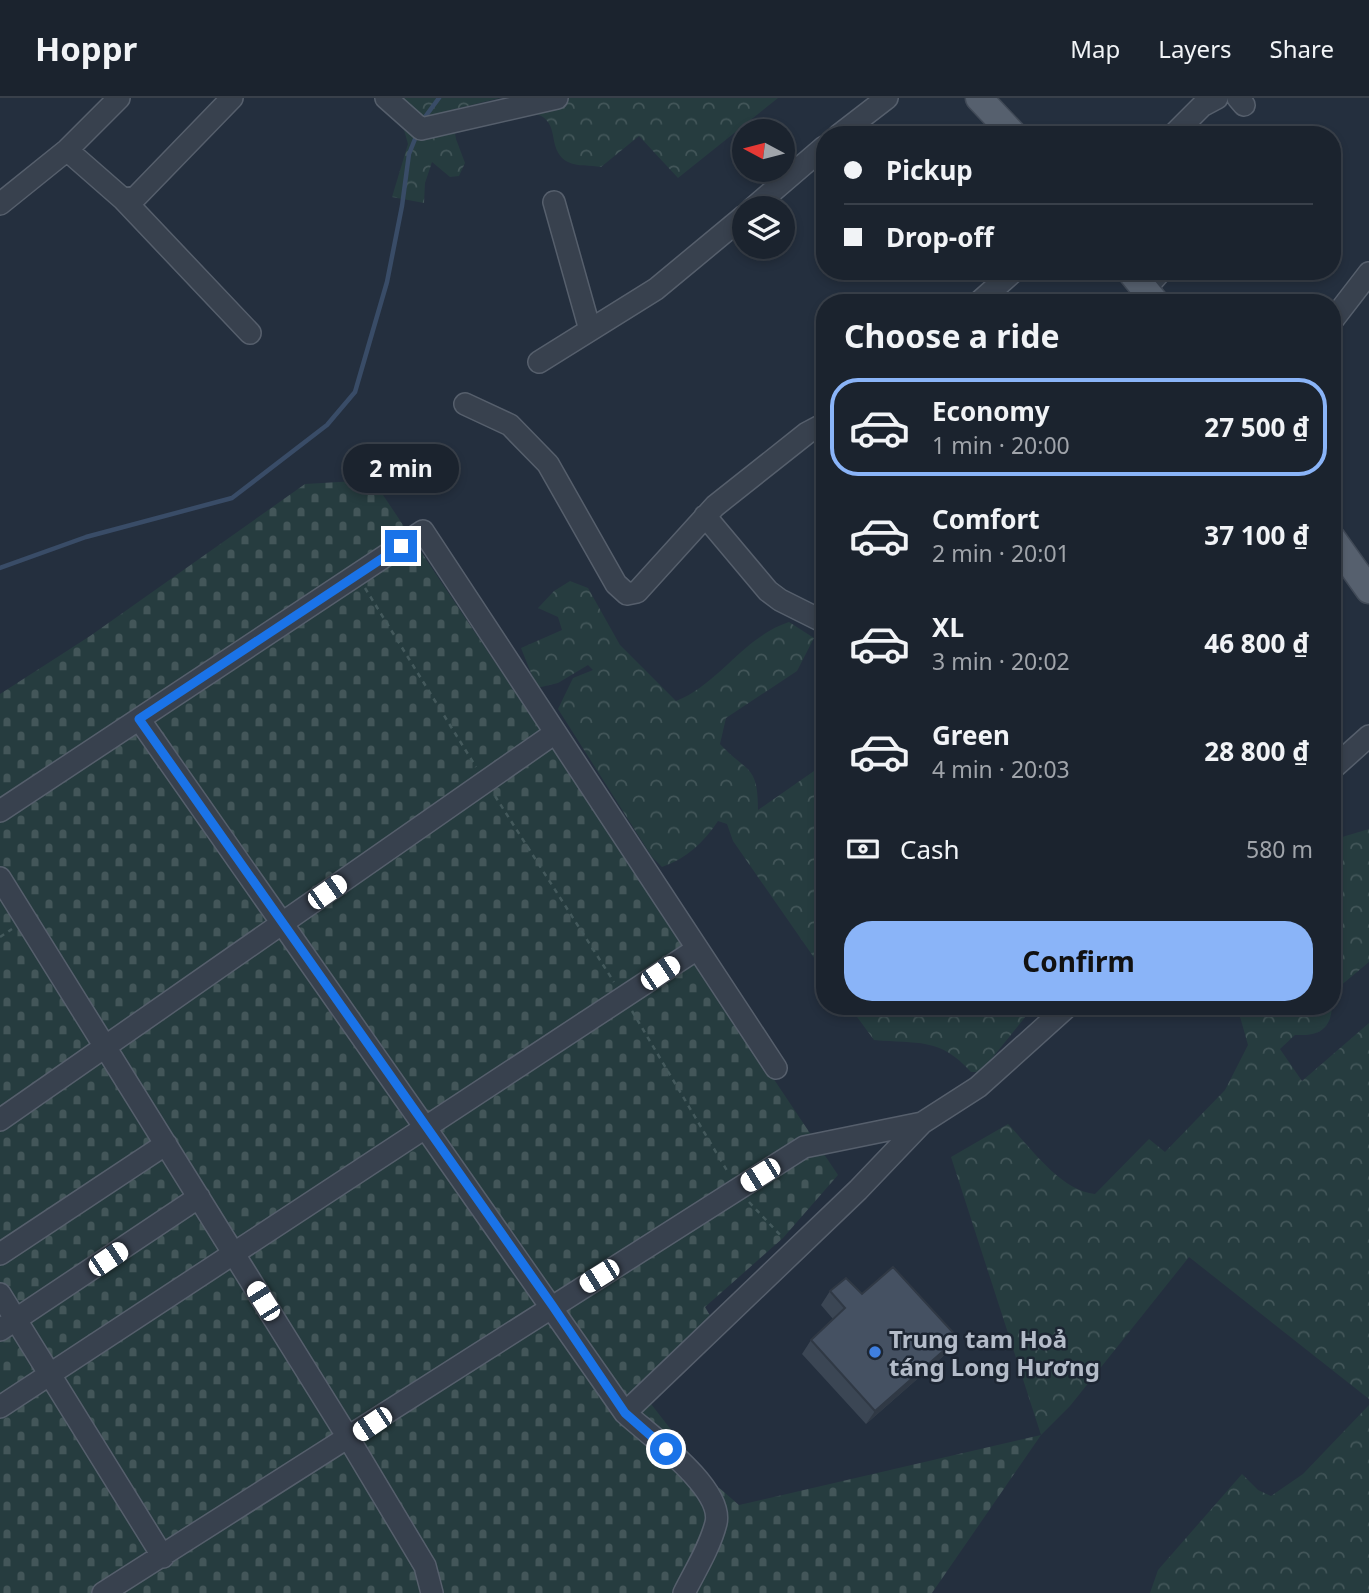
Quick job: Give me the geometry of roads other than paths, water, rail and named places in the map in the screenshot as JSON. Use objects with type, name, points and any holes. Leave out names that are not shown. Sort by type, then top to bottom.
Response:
[{"type":"main road","points":[[979,98],[1005,126]]},
{"type":"main road","points":[[1341,551],[1369,590]]},
{"type":"street","points":[[0,204],[67,150],[118,98]]},
{"type":"street","points":[[123,199],[136,197],[232,98]]},
{"type":"street","points":[[386,98],[421,129],[557,98]]},
{"type":"street","points":[[851,126],[887,98]]},
{"type":"street","points":[[1182,126],[1202,106],[1217,98]]},
{"type":"street","points":[[67,150],[123,199],[250,333]]},
{"type":"street","points":[[767,196],[816,154]]},
{"type":"street","points":[[554,202],[590,330]]},
{"type":"street","points":[[539,362],[656,289],[732,226]]},
{"type":"street","points":[[1341,309],[1369,273]]},
{"type":"street","points":[[988,294],[1004,280]]},
{"type":"street","points":[[465,404],[510,425],[548,464],[616,584],[627,594],[637,592],[705,516],[816,428]]},
{"type":"street","points":[[705,516],[768,591],[816,618]]},
{"type":"street","points":[[0,811],[424,531],[776,1068]]},
{"type":"street","points":[[139,719],[552,1305],[625,1413],[686,1468],[713,1498],[716,1522],[684,1593]]},
{"type":"street","points":[[0,1120],[555,733]]},
{"type":"street","points":[[1341,761],[1369,736]]},
{"type":"street","points":[[0,878],[107,1046],[349,1439],[430,1583],[442,1593]]},
{"type":"street","points":[[0,1407],[696,949]]},
{"type":"street","points":[[625,1413],[858,1190],[922,1123],[978,1087],[1058,1015]]},
{"type":"street","points":[[103,1593],[349,1439],[552,1305],[804,1147],[922,1123]]},
{"type":"street","points":[[0,1254],[166,1144]]},
{"type":"street","points":[[8,1325],[199,1197]]},
{"type":"street","points":[[0,1294],[8,1325],[49,1373],[163,1557]]},
{"type":"waterway","points":[[425,117],[439,98]]},
{"type":"waterway","points":[[0,568],[86,537],[232,498],[327,425],[355,392],[387,282],[409,154],[415,139]]},
{"type":"place","name":"Trung tam Hoả táng Long Hương","points":[[875,1352]]}]
